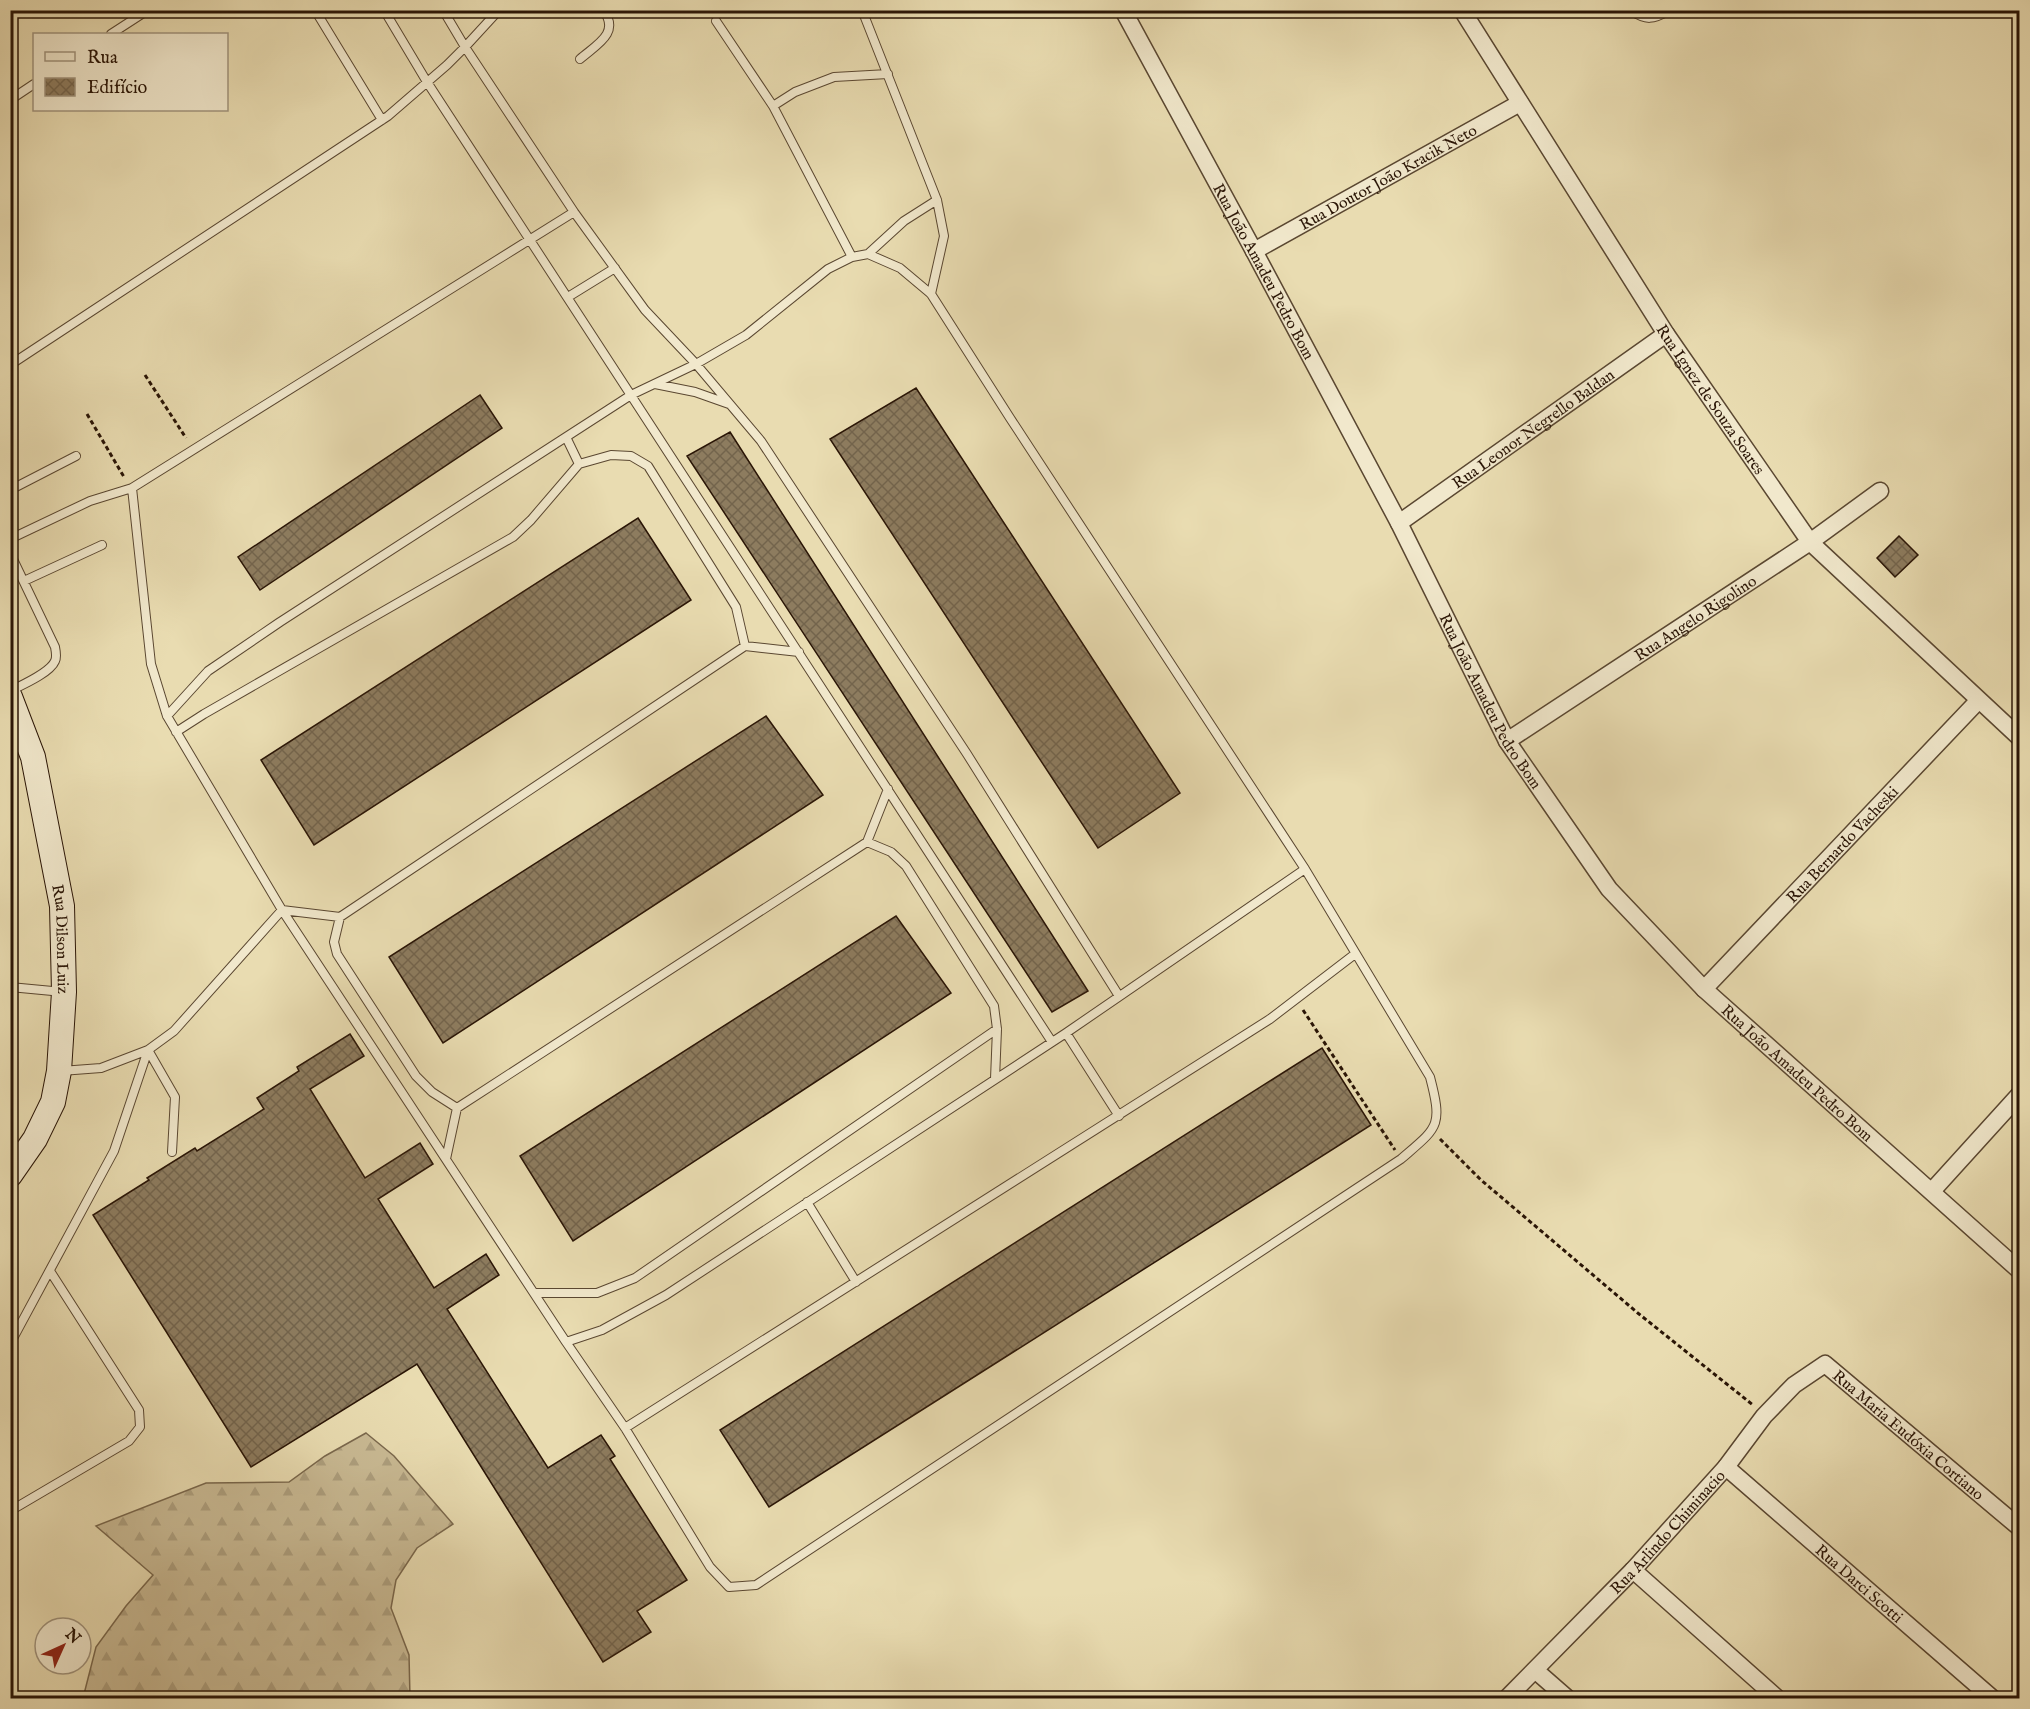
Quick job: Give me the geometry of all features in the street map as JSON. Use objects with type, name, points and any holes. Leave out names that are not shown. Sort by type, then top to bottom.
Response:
[{"type":"street","name":"Rua João Amadeu Pedro Bom","points":[[1122,10],[1399,523],[1507,741],[1609,889],[1704,989],[2019,1271]]},
{"type":"street","name":"Rua Ignez de Souza Soares","points":[[1462,10],[1666,334],[1810,542],[2019,738]]},
{"type":"street","name":"Rua Doutor João Kracik Neto","points":[[1254,251],[1520,103]]},
{"type":"street","name":"Rua Leonor Negrello Baldan","points":[[1399,523],[1666,334]]},
{"type":"street","name":"Rua Angelo Rigolino","points":[[1507,741],[1810,542],[1880,491]]},
{"type":"street","name":"Rua Dilson Luiz","points":[[10,698],[33,757],[62,906],[64,992],[59,1071],[53,1102],[35,1139],[10,1175]]},
{"type":"street","name":"Rua Bernardo Vacheski","points":[[1704,989],[1978,701]]},
{"type":"street","points":[[1932,1191],[2019,1094]]},
{"type":"street","name":"Rua Arlindo Chiminacio","points":[[1507,1698],[1633,1570],[1726,1467],[1764,1416],[1794,1385],[1825,1364]]},
{"type":"street","name":"Rua Maria Eudóxia Cortiano","points":[[1825,1364],[2019,1528]]},
{"type":"street","name":"Rua Darci Scotti","points":[[1726,1467],[1992,1698]]},
{"type":"street","points":[[1633,1570],[1776,1698]]},
{"type":"street","points":[[1535,1670],[1568,1698]]},
{"type":"lane","points":[[113,33],[148,10]]},
{"type":"lane","points":[[315,10],[382,120]]},
{"type":"lane","points":[[384,10],[427,82],[1052,1041]]},
{"type":"lane","points":[[443,10],[574,212],[645,310],[696,364],[761,441],[960,744],[1119,996]]},
{"type":"lane","points":[[10,365],[382,120],[465,47],[499,10]]},
{"type":"lane","points":[[580,59],[608,34],[610,25],[608,16],[603,10]]},
{"type":"lane","points":[[862,10],[937,200],[944,236],[931,294]]},
{"type":"lane","points":[[1630,10],[1641,18],[1656,18],[1670,10]]},
{"type":"lane","points":[[716,21],[773,106],[852,257]]},
{"type":"lane","points":[[773,106],[795,92],[834,77],[888,75]]},
{"type":"lane","points":[[10,100],[33,85]]},
{"type":"lane","points":[[167,716],[208,671],[280,622],[631,394],[696,364],[746,335],[828,269],[852,257],[868,254],[904,221],[937,200]]},
{"type":"lane","points":[[10,538],[90,501],[132,488],[574,212]]},
{"type":"lane","points":[[132,488],[151,664],[167,716],[176,732],[282,910],[625,1428],[710,1567],[729,1587],[756,1585],[1401,1159],[1433,1132],[1438,1108],[1430,1077],[1305,869],[931,294],[900,268],[868,254]]},
{"type":"lane","points":[[568,297],[615,268]]},
{"type":"lane","points":[[654,384],[695,392],[730,404]]},
{"type":"lane","points":[[566,437],[579,464]]},
{"type":"lane","points":[[176,732],[513,537],[531,520],[579,464],[611,455],[631,456],[648,466],[736,607],[745,646]]},
{"type":"lane","points":[[10,490],[76,456]]},
{"type":"lane","points":[[24,581],[102,545]]},
{"type":"lane","points":[[10,553],[55,647],[57,659],[52,667],[10,691]]},
{"type":"lane","points":[[282,910],[340,916],[745,646],[799,652]]},
{"type":"lane","points":[[446,1159],[457,1108],[867,842],[888,789]]},
{"type":"lane","points":[[867,842],[891,852],[906,866],[994,1006],[995,1079]]},
{"type":"lane","points":[[566,1342],[602,1330],[666,1295],[1066,1033],[1305,869]]},
{"type":"lane","points":[[59,1071],[101,1068],[148,1050],[174,1031],[282,910]]},
{"type":"lane","points":[[340,916],[334,942],[337,954],[416,1077],[432,1092],[457,1108]]},
{"type":"lane","points":[[625,1428],[1270,1019],[1356,954]]},
{"type":"lane","points":[[10,987],[64,992]]},
{"type":"lane","points":[[534,1293],[597,1293],[635,1278],[996,1029]]},
{"type":"lane","points":[[1066,1033],[1119,1116]]},
{"type":"lane","points":[[148,1050],[175,1097],[172,1152]]},
{"type":"lane","points":[[10,1344],[114,1150],[148,1050]]},
{"type":"lane","points":[[807,1202],[856,1282]]},
{"type":"lane","points":[[10,1511],[129,1441],[140,1427],[138,1410],[50,1271]]},
{"type":"path","points":[[145,375],[193,450]]},
{"type":"path","points":[[87,414],[119,471],[132,488]]},
{"type":"path","points":[[1296,1000],[1401,1159]]},
{"type":"path","points":[[1433,1132],[1481,1180],[1630,1307],[1744,1397],[1764,1416]]},
{"type":"green space","points":[[366,1433],[394,1456],[453,1524],[417,1548],[396,1580],[391,1608],[409,1655],[410,1698],[83,1698],[89,1676],[93,1676],[96,1647],[126,1606],[153,1575],[96,1526],[206,1483],[289,1482],[325,1456]]},
{"type":"building","points":[[916,388],[1180,793],[1098,848],[830,439]]},
{"type":"building","points":[[480,395],[502,428],[260,590],[238,557]]},
{"type":"building","points":[[730,432],[1088,991],[1052,1012],[687,456]]},
{"type":"building","points":[[638,518],[691,600],[314,845],[261,760]]},
{"type":"building","points":[[1899,536],[1918,555],[1895,577],[1877,558]]},
{"type":"building","points":[[766,716],[823,795],[443,1043],[389,957]]},
{"type":"building","points":[[896,916],[951,993],[573,1241],[520,1156]]},
{"type":"building","points":[[350,1034],[364,1056],[310,1089],[365,1178],[420,1143],[433,1164],[378,1199],[434,1288],[486,1254],[499,1275],[447,1309],[548,1468],[601,1435],[615,1456],[610,1459],[687,1580],[637,1611],[651,1632],[603,1662],[417,1364],[251,1467],[93,1215],[195,1148],[197,1151],[264,1109],[257,1098],[299,1071],[297,1067]]},
{"type":"building","points":[[1322,1048],[1371,1125],[769,1507],[720,1430]]}]
